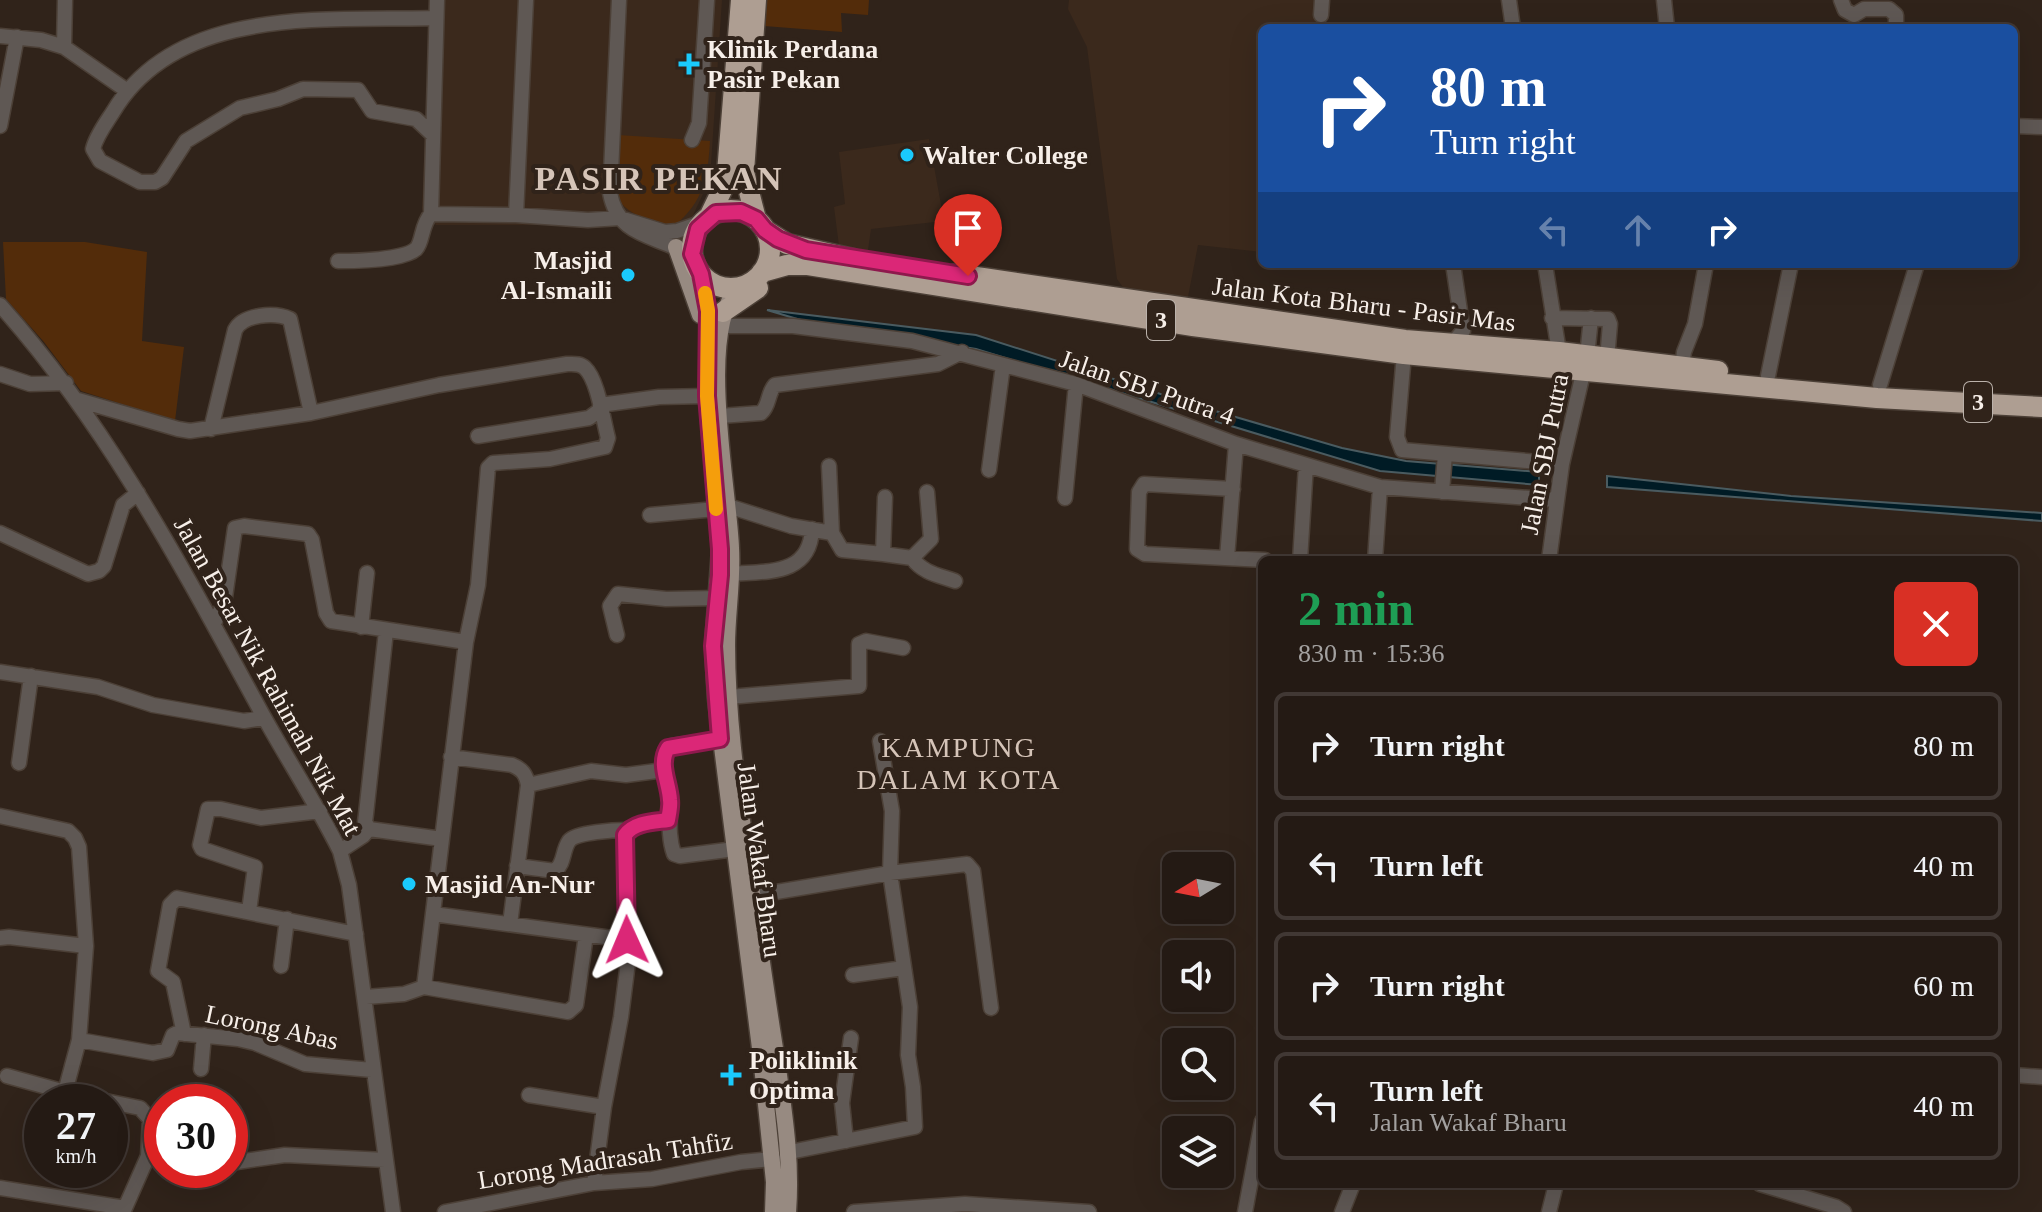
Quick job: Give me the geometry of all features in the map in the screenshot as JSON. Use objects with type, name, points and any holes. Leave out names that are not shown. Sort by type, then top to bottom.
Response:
[{"type":"highway","points":[[741,0],[727,173],[723,188],[692,245],[698,268],[718,286],[739,287],[748,284],[762,272],[769,252],[745,182],[744,156],[756,0]]},
{"type":"highway","points":[[706,220],[732,210],[760,225]]},
{"type":"highway","name":"Jalan Kota Bharu - Pasir Mas","points":[[760,225],[787,244],[844,258],[1405,340],[1458,337],[1560,361]]},
{"type":"highway","name":"Jalan Kota Bharu - Pasir Mas","points":[[762,272],[796,264],[1193,326],[1404,354],[1682,367],[1880,385],[1915,399]]},
{"type":"highway","points":[[721,319],[742,297],[776,279],[823,268]]},
{"type":"highway","name":"Jalan Kota Bharu - Pasir Mas","points":[[1592,362],[1877,398],[2042,407]]},
{"type":"main road","points":[[676,247],[699,312],[707,377]]},
{"type":"main road","name":"Jalan Wakaf Bharu","points":[[698,268],[708,311],[707,396],[731,574],[727,646],[729,697],[752,896],[790,1152],[788,1212]]},
{"type":"main road","name":"Jalan Wakaf Bharu","points":[[739,287],[730,296],[721,319],[717,352],[722,507],[713,646],[720,739],[773,1159],[773,1212]]},
{"type":"street","points":[[64,47],[65,0]]},
{"type":"street","points":[[338,261],[412,252],[418,247],[424,222],[431,214],[437,0]]},
{"type":"street","points":[[516,215],[526,0]]},
{"type":"street","points":[[619,0],[610,193],[612,207],[620,218],[647,238],[676,247],[698,268]]},
{"type":"street","points":[[692,140],[699,125],[707,0]]},
{"type":"street","points":[[1509,0],[1512,24]]},
{"type":"street","points":[[1664,0],[1667,24]]},
{"type":"street","points":[[1841,0],[1846,12],[1854,15],[1862,9],[1889,9],[1896,15],[1896,24]]},
{"type":"street","points":[[433,135],[416,119],[372,111],[358,90],[303,89],[240,108],[194,135],[179,149],[162,178],[147,183],[100,161],[93,149],[126,90],[169,57],[209,36],[248,26],[293,21],[436,18]]},
{"type":"street","points":[[0,36],[41,40],[64,47],[126,90]]},
{"type":"street","points":[[0,126],[17,37]]},
{"type":"street","points":[[2018,126],[2042,127]]},
{"type":"street","points":[[431,214],[588,220],[620,218],[665,232],[706,220]]},
{"type":"street","points":[[1453,268],[1458,337]]},
{"type":"street","points":[[1546,268],[1560,361]]},
{"type":"street","points":[[1682,367],[1684,352],[1695,324],[1705,268]]},
{"type":"street","points":[[1768,376],[1790,268]]},
{"type":"street","points":[[1880,385],[1916,268]]},
{"type":"street","name":"Jalan Besar Nik Rahimah Nik Mat","points":[[0,305],[66,383],[138,493],[340,851],[349,885],[366,997],[372,1070],[393,1212]]},
{"type":"street","points":[[211,429],[235,330],[242,320],[249,318],[279,316],[290,319],[311,413]]},
{"type":"street","name":"Jalan SBJ Putra","points":[[1550,556],[1562,464],[1592,362],[1591,318],[1552,318]]},
{"type":"street","name":"Jalan SBJ Putra 4","points":[[721,319],[912,341],[962,352],[1076,384],[1236,444],[1380,487],[1442,489],[1557,500]]},
{"type":"street","points":[[720,416],[761,413],[775,385],[938,364],[962,352]]},
{"type":"street","points":[[1404,354],[1398,445],[1409,452],[1562,464]]},
{"type":"street","points":[[78,400],[178,429],[211,429],[567,364],[578,364],[587,370],[608,438],[605,447],[550,459],[496,463],[488,468],[478,585],[466,642],[424,987]]},
{"type":"street","points":[[989,470],[1003,365]]},
{"type":"street","points":[[0,374],[30,384],[66,383]]},
{"type":"street","points":[[1065,498],[1076,384]]},
{"type":"street","points":[[478,436],[589,418],[600,407],[659,397],[707,396]]},
{"type":"street","points":[[1227,558],[1236,444]]},
{"type":"street","points":[[1442,489],[1445,456]]},
{"type":"street","points":[[1300,556],[1306,465]]},
{"type":"street","points":[[829,466],[832,533],[842,550],[912,558],[927,572],[955,581]]},
{"type":"street","points":[[1233,489],[1144,484],[1139,492],[1136,544],[1141,553],[1258,560]]},
{"type":"street","points":[[1375,556],[1380,487]]},
{"type":"street","points":[[912,558],[931,539],[927,492]]},
{"type":"street","points":[[0,533],[88,574],[97,572],[104,566],[123,505],[138,493]]},
{"type":"street","points":[[883,554],[885,497]]},
{"type":"street","points":[[650,515],[722,507],[746,510],[779,523],[832,533]]},
{"type":"street","points":[[214,623],[224,604],[235,528],[244,526],[308,534],[312,540],[328,618],[335,623],[466,642]]},
{"type":"street","points":[[731,574],[790,567],[807,551],[812,541],[812,529]]},
{"type":"street","points":[[361,627],[367,573]]},
{"type":"street","points":[[617,635],[610,606],[618,594],[666,599],[717,598]]},
{"type":"street","points":[[369,829],[365,822],[386,631]]},
{"type":"street","points":[[729,697],[859,686],[859,644],[866,641],[903,648]]},
{"type":"street","points":[[0,672],[98,687],[153,705],[244,721],[264,718]]},
{"type":"street","points":[[19,763],[31,676]]},
{"type":"street","points":[[720,739],[668,748],[664,755],[670,800],[668,820],[672,848],[677,856],[735,849]]},
{"type":"street","points":[[790,1152],[915,1127],[908,1055],[910,1007],[890,873],[892,811],[880,741]]},
{"type":"street","points":[[451,757],[520,768],[526,776],[528,785],[510,924]]},
{"type":"street","points":[[528,785],[591,771],[626,775],[664,770]]},
{"type":"street","points":[[249,911],[255,867],[202,849],[200,845],[208,809],[261,818],[320,811]]},
{"type":"street","points":[[0,816],[63,830],[75,838],[79,847],[86,946],[79,1040],[67,1084]]},
{"type":"street","points":[[517,866],[555,871],[560,867],[569,841],[576,836],[627,830],[668,820]]},
{"type":"street","points":[[369,829],[442,839]]},
{"type":"street","points":[[340,851],[369,829]]},
{"type":"street","points":[[594,1183],[629,954],[627,830]]},
{"type":"street","points":[[752,896],[890,873],[967,864],[971,867],[991,1008]]},
{"type":"street","points":[[184,1034],[173,982],[158,971],[173,901],[181,898],[356,934]]},
{"type":"street","points":[[433,914],[627,940]]},
{"type":"street","points":[[281,966],[287,919]]},
{"type":"street","points":[[366,997],[404,994],[424,987],[568,1012],[576,1005],[586,935]]},
{"type":"street","points":[[0,938],[86,946]]},
{"type":"street","points":[[853,975],[904,968]]},
{"type":"street","name":"Lorong Abas","points":[[79,1040],[159,1053],[167,1050],[173,1035],[204,1035],[255,1043],[305,1064],[372,1070]]},
{"type":"street","points":[[201,1069],[204,1035]]},
{"type":"street","points":[[846,1141],[842,1103],[851,1038]]},
{"type":"street","points":[[2018,1075],[2042,1077]]},
{"type":"street","points":[[7,1076],[36,1084]]},
{"type":"street","points":[[529,1095],[604,1107]]},
{"type":"street","points":[[1245,1212],[1258,1142]]},
{"type":"street","points":[[248,1160],[285,1155],[385,1160]]},
{"type":"street","name":"Lorong Madrasah Tahfiz","points":[[445,1212],[594,1183],[652,1179],[773,1159]]},
{"type":"street","points":[[0,1188],[60,1205],[125,1210],[144,1176]]},
{"type":"street","points":[[1342,1212],[1351,1188]]},
{"type":"street","points":[[1549,1212],[1555,1188]]},
{"type":"street","points":[[1773,1188],[1844,1212]]},
{"type":"street","points":[[854,1212],[966,1208],[1089,1212]]},
{"type":"shaded area","points":[[430,0],[722,0],[710,179],[681,241],[616,225],[436,225],[422,209]]},
{"type":"shaded area","points":[[767,0],[869,0],[868,15],[841,13],[842,32],[764,26]]},
{"type":"shaded area","points":[[1069,0],[1317,0],[1316,24],[1258,24],[1258,252],[1198,245],[1188,297],[1125,290],[1117,279],[1087,47],[1068,9]]},
{"type":"shaded area","points":[[618,135],[710,141],[703,187],[692,207],[675,225],[640,216],[619,201],[614,181]]},
{"type":"shaded area","points":[[929,139],[944,221],[871,229],[868,250],[839,246],[834,207],[845,204],[839,152]]},
{"type":"shaded area","points":[[3,242],[85,242],[147,252],[142,341],[184,347],[175,421],[81,391],[6,299]]},
{"type":"water","points":[[767,310],[976,335],[1342,448],[1406,461],[1539,472],[1539,485],[1380,471],[976,349],[804,321]]},
{"type":"water","points":[[1607,476],[1791,496],[2042,513],[2042,521],[1607,487]]},
{"type":"slow traffic","points":[[705,293],[708,311],[707,396],[716,509]]},
{"type":"place","name":"Klinik Perdana Pasir Pekan","points":[[689,64]]},
{"type":"place","name":"Walter College","points":[[907,155]]},
{"type":"place","name":"Masjid Al-Ismaili","points":[[628,275]]},
{"type":"place","name":"Masjid An-Nur","points":[[409,884]]},
{"type":"place","name":"Poliklinik Optima","points":[[731,1075]]},
{"type":"district","name":"PASIR PEKAN","points":[[659,178]]},
{"type":"district","name":"KAMPUNG DALAM KOTA","points":[[959,763]]},
{"type":"route","points":[[627,940],[627,830],[668,820],[670,800],[664,770],[664,755],[668,748],[720,739],[713,646],[720,549],[707,396],[708,311],[701,274],[692,254],[698,229],[716,213],[732,210],[756,219],[765,230],[787,244],[806,250],[968,276]]}]
